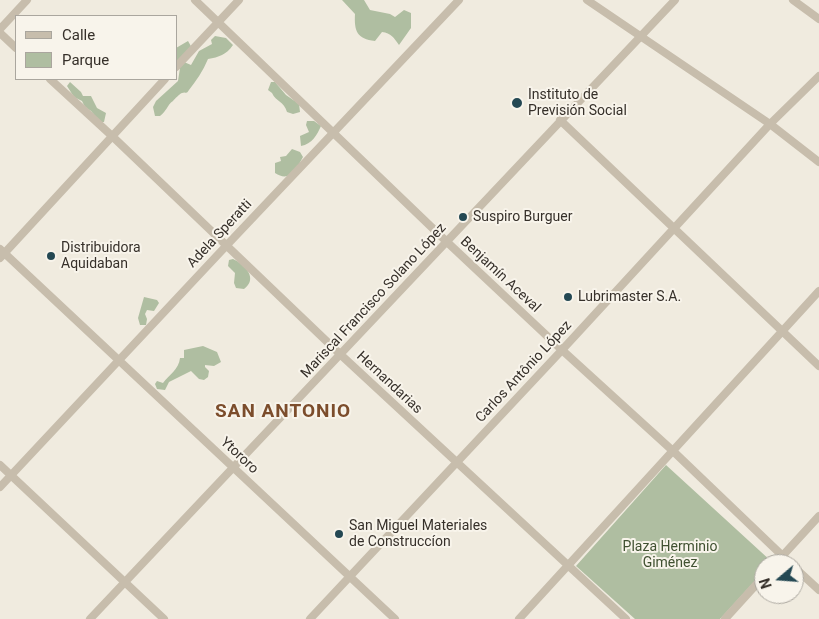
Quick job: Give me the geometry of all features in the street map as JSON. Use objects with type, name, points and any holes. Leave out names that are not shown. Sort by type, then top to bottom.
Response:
[{"type":"street","points":[[0,29],[27,0]]},
{"type":"street","name":"Benjamín Aceval","points":[[195,0],[447,242],[673,451],[780,554]]},
{"type":"street","points":[[178,65],[239,0]]},
{"type":"street","name":"Adela Speratti","points":[[0,487],[459,0]]},
{"type":"street","points":[[587,0],[770,124],[819,162]]},
{"type":"street","name":"Mariscal Francisco Solano López","points":[[90,619],[675,0]]},
{"type":"street","points":[[793,0],[819,20]]},
{"type":"street","points":[[0,33],[15,47]]},
{"type":"street","name":"Carlos Antônio López","points":[[310,619],[770,124],[819,76]]},
{"type":"street","name":"Hernandarias","points":[[51,80],[456,463],[626,619]]},
{"type":"street","points":[[2,253],[164,80]]},
{"type":"street","points":[[560,120],[819,366]]},
{"type":"street","name":"Ytororo","points":[[2,253],[395,619]]},
{"type":"street","points":[[519,619],[819,291]]},
{"type":"street","points":[[0,465],[164,619]]},
{"type":"street","points":[[784,554],[819,516]]},
{"type":"street","points":[[804,576],[819,590]]},
{"type":"street","points":[[725,619],[754,587]]},
{"type":"green space","points":[[342,0],[364,0],[370,10],[390,14],[395,17],[404,10],[411,13],[411,28],[399,45],[388,33],[382,32],[375,41],[364,38],[360,36],[356,29],[355,14]]},
{"type":"green space","points":[[215,36],[226,38],[233,45],[222,55],[208,59],[187,93],[184,92],[178,95],[160,116],[155,116],[153,107],[156,101],[178,81],[180,68],[178,68],[178,47],[188,41],[192,48],[184,62],[191,65],[199,51],[212,44],[211,40]]},
{"type":"green space","points":[[70,82],[83,96],[91,96],[97,108],[106,113],[104,122],[100,122],[85,107],[82,101],[74,97],[67,86]]},
{"type":"green space","points":[[271,82],[275,82],[286,95],[299,104],[300,112],[293,114],[287,112],[284,106],[268,90]]},
{"type":"green space","points":[[307,121],[314,121],[321,126],[311,141],[301,146],[300,136],[309,132],[306,125]]},
{"type":"green space","points":[[292,149],[300,152],[303,157],[292,173],[280,176],[275,173],[275,163],[281,161],[280,157],[286,156]]},
{"type":"green space","points":[[233,259],[249,272],[250,281],[244,289],[236,288],[234,283],[235,273],[228,266],[229,260]]},
{"type":"green space","points":[[144,297],[157,300],[159,303],[154,311],[147,310],[145,314],[147,319],[146,325],[140,325],[138,318]]},
{"type":"green space","points":[[203,346],[217,352],[221,362],[214,366],[205,365],[209,371],[208,377],[204,380],[199,379],[191,371],[169,382],[165,390],[157,389],[155,384],[157,381],[163,383],[178,365],[180,358],[184,358],[184,350]]},
{"type":"green space","name":"Plaza Herminio Giménez","points":[[666,465],[763,554],[754,554],[754,582],[720,619],[635,619],[576,566]]},
{"type":"place","name":"Instituto de Previsión Social","points":[[517,103]]},
{"type":"place","name":"Suspiro Burguer","points":[[463,217]]},
{"type":"place","name":"Distribuidora Aquidaban","points":[[51,256]]},
{"type":"place","name":"Lubrimaster S.A.","points":[[568,297]]},
{"type":"place","name":"San Miguel Materiales de Construccíon","points":[[339,534]]},
{"type":"district","name":"SAN ANTONIO","points":[[283,412]]}]
